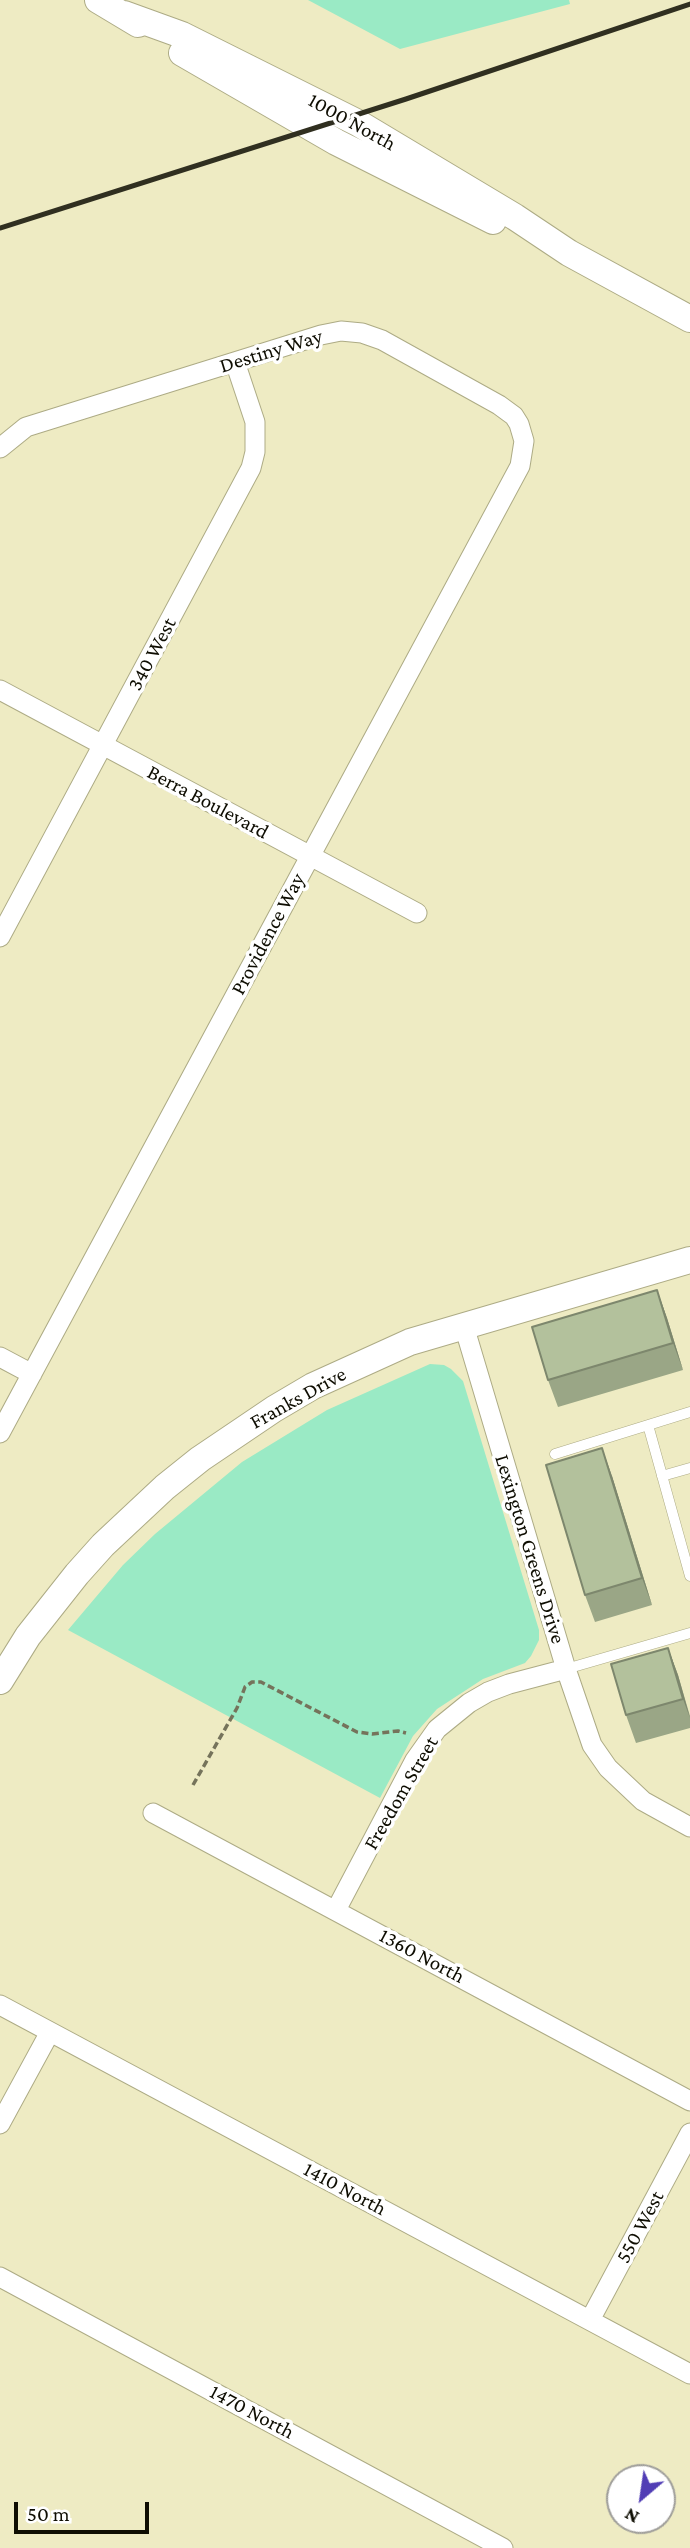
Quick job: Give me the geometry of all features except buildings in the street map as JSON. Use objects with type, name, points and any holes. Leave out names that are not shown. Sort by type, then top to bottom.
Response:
[{"type":"street","name":"1000 North","points":[[98,0],[124,14],[182,35],[358,123],[503,209],[569,253],[690,319]]},
{"type":"street","name":"Destiny Way","points":[[1,447],[26,427],[331,332],[362,333],[382,341],[507,410],[523,433]]},
{"type":"street","name":"340 West","points":[[0,937],[251,468],[256,445],[255,422],[235,362]]},
{"type":"street","name":"Providence Way","points":[[0,1433],[520,466],[524,449],[523,433]]},
{"type":"street","name":"Berra Boulevard","points":[[0,690],[417,913]]},
{"type":"street","name":"Franks Drive","points":[[0,1681],[28,1636],[76,1574],[132,1517],[200,1459],[244,1428],[313,1387],[410,1342],[690,1260]]},
{"type":"street","name":"Lexington Greens Drive","points":[[464,1326],[566,1669],[592,1745],[608,1768],[643,1801],[690,1827]]},
{"type":"street","points":[[0,1357],[32,1374]]},
{"type":"street","name":"Freedom Street","points":[[336,1910],[415,1760],[438,1729],[469,1703],[488,1692],[566,1669]]},
{"type":"street","name":"1360 North","points":[[153,1812],[690,2101]]},
{"type":"street","name":"1410 North","points":[[0,2005],[690,2374]]},
{"type":"street","points":[[0,2124],[50,2032]]},
{"type":"street","name":"550 West","points":[[590,2320],[690,2133]]},
{"type":"street","name":"1470 North","points":[[0,2277],[503,2548]]},
{"type":"lane","points":[[555,1454],[690,1412]]},
{"type":"lane","points":[[648,1425],[690,1576]]},
{"type":"lane","points":[[662,1476],[690,1468]]},
{"type":"lane","points":[[566,1669],[690,1633]]},
{"type":"path","points":[[193,1785],[237,1708],[245,1687],[252,1682],[261,1682],[357,1732],[406,1733]]},
{"type":"green space","points":[[308,0],[569,0],[570,4],[400,49]]},
{"type":"green space","points":[[430,1364],[444,1365],[463,1381],[539,1630],[539,1640],[525,1663],[483,1679],[437,1709],[413,1736],[380,1798],[68,1630],[123,1565],[155,1534],[242,1462],[327,1410]]},
{"type":"railway","points":[[0,228],[406,99],[690,4]]}]
